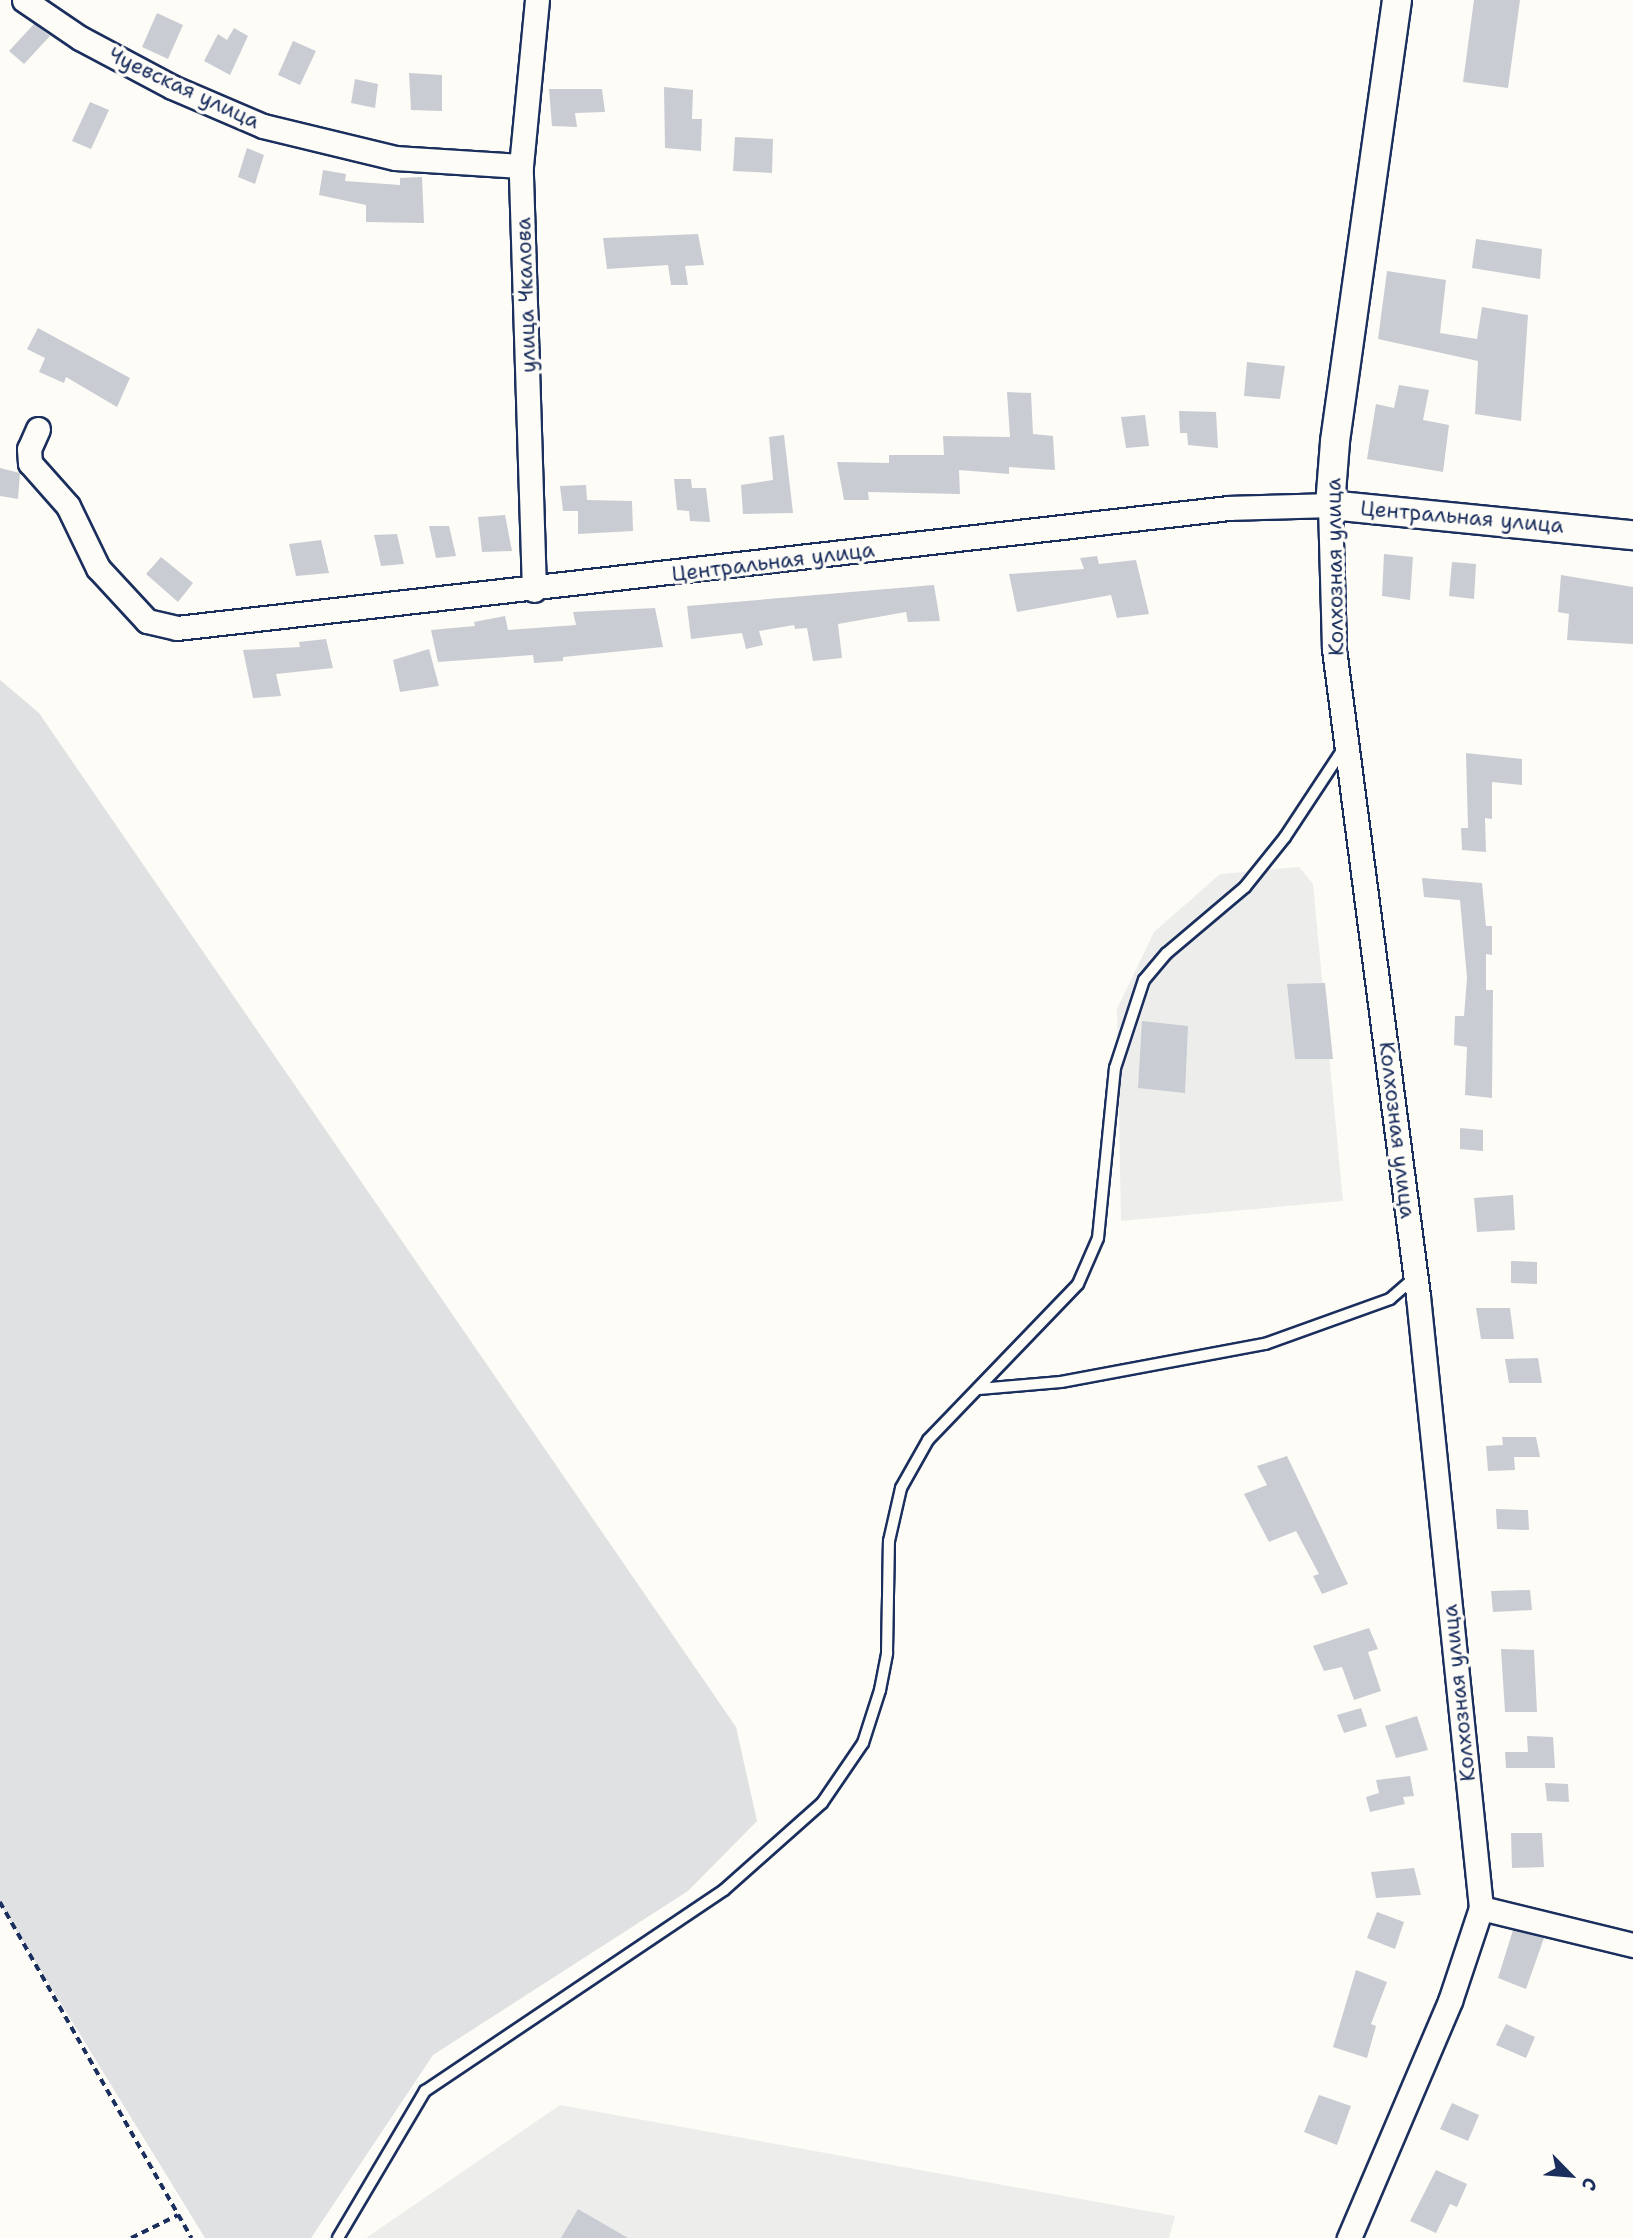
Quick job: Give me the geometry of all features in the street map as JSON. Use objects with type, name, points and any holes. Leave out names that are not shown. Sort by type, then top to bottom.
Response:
[{"type":"street","name":"Чуевская улица","points":[[24,0],[80,38],[172,87],[263,126],[395,158],[521,166]]},
{"type":"street","name":"улица Чкалова","points":[[534,590],[521,166],[537,0]]},
{"type":"street","name":"Колхозная улица","points":[[1349,2238],[1450,2001],[1481,1908],[1416,1276],[1334,649],[1330,505],[1335,442],[1397,0]]},
{"type":"street","name":"Центральная улица","points":[[37,429],[30,463],[68,506],[98,568],[137,613],[159,626],[534,590],[1228,508],[1330,505],[1633,535]]},
{"type":"street","points":[[1481,1908],[1633,1945]]},
{"type":"lane","points":[[338,2238],[425,2091],[724,1889],[822,1803],[863,1743],[880,1690],[887,1653],[889,1541],[901,1489],[928,1440],[1078,1284],[1098,1238],[1115,1068],[1144,980],[1167,953],[1245,887],[1285,837],[1346,744]]},
{"type":"lane","points":[[979,1389],[1061,1382],[1265,1344],[1390,1299],[1416,1276]]},
{"type":"path","points":[[0,1902],[192,2238]]},
{"type":"path","points":[[131,2238],[178,2215]]},
{"type":"shaded area","points":[[0,680],[39,713],[736,1727],[757,1821],[688,1891],[433,2055],[311,2238],[205,2238],[0,1904]]},
{"type":"shaded area","points":[[1299,867],[1313,884],[1343,1201],[1121,1221],[1117,1009],[1154,932],[1220,874]]},
{"type":"shaded area","points":[[560,2105],[1175,2216],[1169,2238],[366,2238]]},
{"type":"building","points":[[1474,0],[1520,0],[1508,88],[1463,82]]},
{"type":"building","points":[[157,13],[183,25],[168,59],[142,47]]},
{"type":"building","points":[[34,24],[50,36],[24,64],[9,51]]},
{"type":"building","points":[[234,28],[248,36],[230,75],[204,61],[218,34],[227,40]]},
{"type":"building","points":[[293,41],[316,51],[300,85],[278,75]]},
{"type":"building","points":[[409,73],[442,75],[442,111],[411,110]]},
{"type":"building","points":[[355,79],[378,84],[375,108],[351,103]]},
{"type":"building","points":[[664,87],[693,90],[692,119],[702,119],[701,151],[665,148]]},
{"type":"building","points":[[549,89],[602,89],[605,112],[575,113],[577,127],[552,126]]},
{"type":"building","points":[[90,102],[109,110],[91,149],[72,141]]},
{"type":"building","points":[[735,137],[773,139],[772,173],[733,171]]},
{"type":"building","points":[[247,148],[264,155],[255,184],[238,177]]},
{"type":"building","points":[[323,170],[346,174],[345,181],[400,185],[400,178],[422,177],[424,223],[366,222],[366,205],[319,195]]},
{"type":"building","points":[[698,234],[704,265],[685,266],[688,285],[671,285],[668,265],[607,269],[603,238]]},
{"type":"building","points":[[1476,239],[1542,249],[1540,279],[1472,268]]},
{"type":"building","points":[[1387,271],[1446,280],[1440,333],[1477,339],[1482,307],[1528,315],[1521,421],[1475,414],[1478,361],[1378,339]]},
{"type":"building","points":[[38,328],[130,378],[117,407],[66,377],[64,383],[39,372],[45,358],[27,349]]},
{"type":"building","points":[[1247,362],[1285,366],[1280,399],[1244,396]]},
{"type":"building","points":[[1399,385],[1429,390],[1423,420],[1449,425],[1443,472],[1367,459],[1376,404],[1394,408]]},
{"type":"building","points":[[1007,392],[1031,393],[1033,434],[1053,436],[1055,470],[1009,467],[1009,474],[959,470],[960,494],[868,492],[869,500],[844,500],[837,462],[889,463],[889,455],[944,455],[943,436],[1010,437]]},
{"type":"building","points":[[1179,411],[1216,412],[1218,448],[1188,445],[1187,433],[1180,433]]},
{"type":"building","points":[[1145,415],[1149,446],[1126,448],[1121,417]]},
{"type":"building","points":[[784,435],[793,513],[743,514],[741,485],[773,480],[769,437]]},
{"type":"building","points":[[0,468],[20,473],[18,499],[0,496]]},
{"type":"building","points":[[674,479],[691,479],[692,488],[706,488],[710,522],[690,521],[689,511],[677,510]]},
{"type":"building","points":[[586,485],[587,500],[632,501],[633,531],[578,534],[578,511],[563,511],[560,486]]},
{"type":"building","points":[[505,515],[512,551],[482,552],[478,517]]},
{"type":"building","points":[[429,526],[449,526],[456,556],[436,558]]},
{"type":"building","points":[[397,534],[404,564],[381,566],[374,535]]},
{"type":"building","points":[[321,540],[329,573],[296,576],[289,544]]},
{"type":"building","points":[[1384,554],[1413,557],[1410,600],[1382,596]]},
{"type":"building","points":[[1097,556],[1099,564],[1136,560],[1149,614],[1117,618],[1111,595],[1017,612],[1009,574],[1084,569],[1080,558]]},
{"type":"building","points":[[161,557],[193,583],[178,602],[146,574]]},
{"type":"building","points":[[1452,562],[1476,564],[1474,599],[1449,596]]},
{"type":"building","points":[[1561,575],[1633,587],[1633,644],[1567,640],[1569,614],[1558,612]]},
{"type":"building","points":[[934,585],[940,621],[908,622],[906,612],[838,624],[842,658],[813,661],[807,628],[795,629],[794,625],[759,631],[763,645],[746,649],[742,633],[691,639],[687,606]]},
{"type":"building","points":[[655,608],[663,647],[563,657],[563,661],[534,663],[533,655],[438,662],[431,630],[475,626],[474,622],[505,616],[508,630],[576,625],[573,612]]},
{"type":"building","points":[[326,639],[333,668],[276,674],[281,696],[253,698],[243,650],[300,647],[299,642]]},
{"type":"building","points":[[429,649],[439,686],[400,692],[393,660]]},
{"type":"building","points":[[1466,753],[1522,759],[1522,785],[1492,782],[1492,819],[1485,818],[1486,852],[1462,850],[1461,828],[1468,828]]},
{"type":"building","points":[[1422,878],[1482,883],[1486,926],[1492,926],[1492,955],[1486,954],[1486,990],[1493,990],[1492,1098],[1465,1095],[1467,1047],[1454,1045],[1455,1016],[1464,1016],[1467,978],[1460,900],[1424,897]]},
{"type":"building","points":[[1325,983],[1333,1059],[1295,1059],[1287,984]]},
{"type":"building","points":[[1142,1021],[1188,1026],[1185,1093],[1138,1088]]},
{"type":"building","points":[[1460,1128],[1483,1130],[1483,1151],[1460,1149]]},
{"type":"building","points":[[1513,1195],[1515,1230],[1477,1232],[1474,1198]]},
{"type":"building","points":[[1511,1261],[1537,1262],[1537,1284],[1511,1283]]},
{"type":"building","points":[[1476,1308],[1510,1308],[1514,1339],[1481,1339]]},
{"type":"building","points":[[1538,1358],[1542,1383],[1509,1383],[1505,1359]]},
{"type":"building","points":[[1502,1437],[1536,1437],[1540,1457],[1514,1457],[1515,1470],[1488,1471],[1486,1446],[1503,1445]]},
{"type":"building","points":[[1287,1456],[1348,1584],[1322,1594],[1313,1576],[1319,1574],[1296,1531],[1269,1542],[1244,1494],[1267,1485],[1257,1466]]},
{"type":"building","points":[[1496,1509],[1528,1510],[1529,1530],[1497,1529]]},
{"type":"building","points":[[1530,1590],[1532,1610],[1493,1612],[1491,1591]]},
{"type":"building","points":[[1369,1628],[1378,1649],[1368,1652],[1381,1691],[1354,1700],[1342,1667],[1324,1671],[1313,1646]]},
{"type":"building","points":[[1501,1649],[1534,1650],[1537,1712],[1505,1712]]},
{"type":"building","points":[[1361,1708],[1367,1726],[1344,1733],[1337,1715]]},
{"type":"building","points":[[1417,1716],[1428,1750],[1396,1758],[1385,1726]]},
{"type":"building","points":[[1527,1736],[1553,1737],[1555,1768],[1506,1768],[1505,1752],[1528,1752]]},
{"type":"building","points":[[1410,1776],[1414,1796],[1403,1797],[1405,1804],[1370,1812],[1366,1797],[1379,1793],[1376,1780]]},
{"type":"building","points":[[1545,1783],[1568,1784],[1569,1802],[1547,1801]]},
{"type":"building","points":[[1511,1833],[1542,1833],[1544,1867],[1512,1868]]},
{"type":"building","points":[[1414,1868],[1421,1895],[1376,1898],[1371,1872]]},
{"type":"building","points":[[1377,1912],[1404,1922],[1395,1949],[1367,1938]]},
{"type":"building","points":[[1513,1930],[1544,1938],[1526,1989],[1498,1978]]},
{"type":"building","points":[[1356,1970],[1387,1982],[1371,2024],[1376,2026],[1367,2058],[1333,2047]]},
{"type":"building","points":[[1506,2024],[1535,2037],[1526,2058],[1496,2045]]},
{"type":"building","points":[[1319,2095],[1351,2106],[1337,2145],[1304,2132]]},
{"type":"building","points":[[1452,2103],[1479,2115],[1468,2141],[1440,2129]]},
{"type":"building","points":[[1436,2170],[1467,2184],[1457,2207],[1450,2204],[1436,2233],[1410,2221]]},
{"type":"building","points":[[578,2209],[628,2238],[561,2238]]}]
